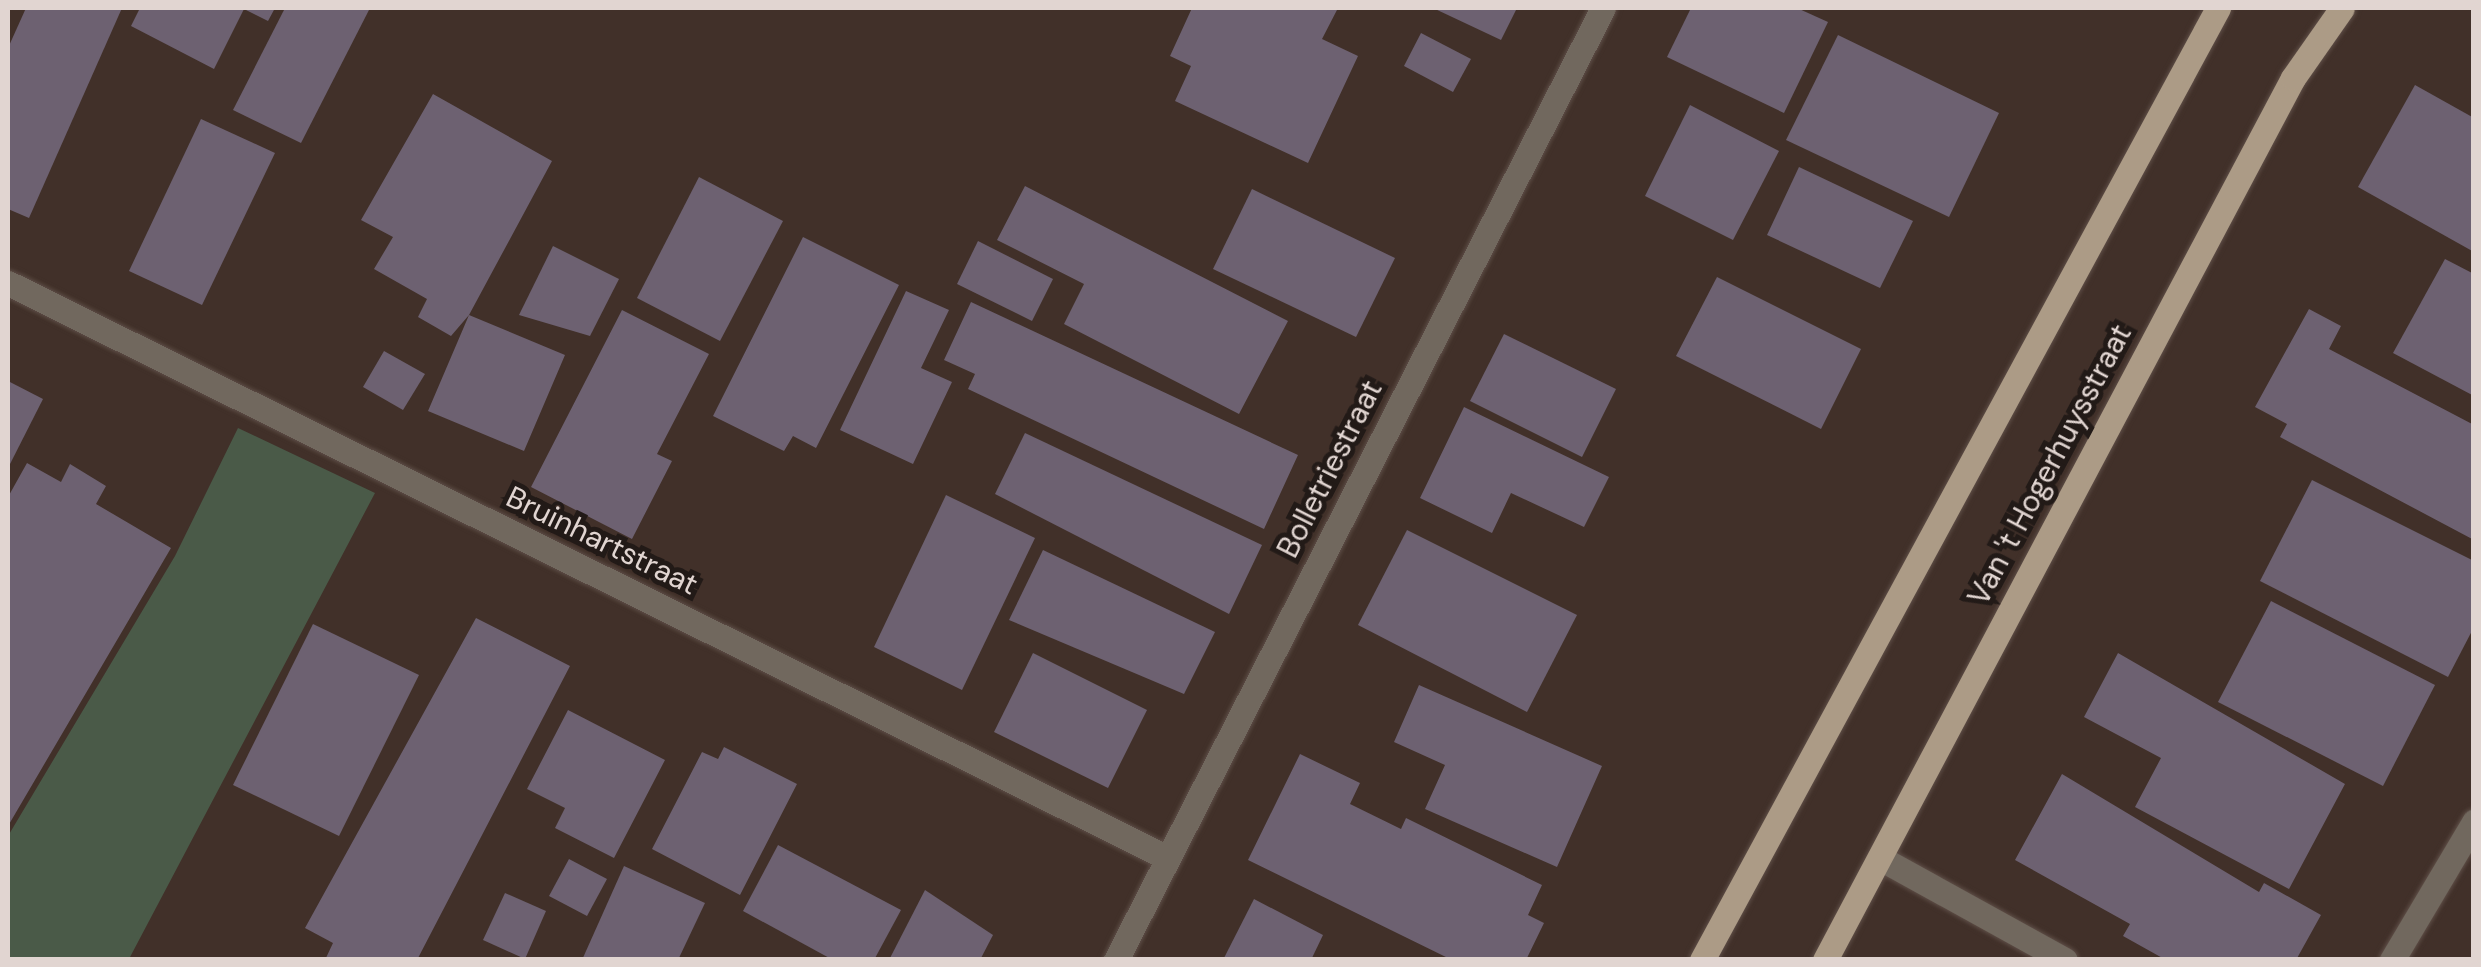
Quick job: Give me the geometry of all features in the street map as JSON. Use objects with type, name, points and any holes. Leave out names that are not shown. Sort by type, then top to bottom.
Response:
[{"type":"main road","points":[[1702,960],[2218,8]]},
{"type":"main road","name":"Van 't Hogerhuysstraat","points":[[1825,960],[2204,242],[2342,8]]},
{"type":"street","name":"Bolletriestraat","points":[[1116,960],[1603,8]]},
{"type":"street","name":"Bruinhartstraat","points":[[8,284],[1168,858]]},
{"type":"street","points":[[2392,960],[2474,822]]},
{"type":"street","points":[[1880,858],[2065,960]]},
{"type":"green space","points":[[238,428],[375,493],[129,959],[8,959],[8,836],[175,556]]},
{"type":"building","points":[[26,8],[122,8],[29,218],[8,209],[8,48]]},
{"type":"building","points":[[140,8],[275,8],[268,21],[244,9],[214,69],[131,26]]},
{"type":"building","points":[[285,8],[370,8],[301,143],[233,110]]},
{"type":"building","points":[[1192,8],[1338,8],[1322,39],[1358,56],[1308,163],[1175,101],[1191,66],[1170,56]]},
{"type":"building","points":[[1433,8],[1517,8],[1501,40]]},
{"type":"building","points":[[1691,8],[1797,8],[1828,22],[1784,113],[1667,57]]},
{"type":"building","points":[[1421,33],[1471,59],[1453,92],[1404,66]]},
{"type":"building","points":[[1838,35],[1999,113],[1949,217],[1786,140]]},
{"type":"building","points":[[2415,85],[2474,118],[2474,252],[2358,187]]},
{"type":"building","points":[[433,94],[552,161],[469,315],[451,336],[418,317],[427,299],[374,269],[393,237],[361,220]]},
{"type":"building","points":[[1690,105],[1779,151],[1733,240],[1645,196]]},
{"type":"building","points":[[201,119],[275,153],[202,305],[129,271]]},
{"type":"building","points":[[1799,167],[1913,221],[1880,288],[1767,235]]},
{"type":"building","points":[[699,177],[783,221],[720,341],[637,298]]},
{"type":"building","points":[[1025,186],[1288,321],[1239,414],[1064,324],[1084,284],[997,240]]},
{"type":"building","points":[[1252,189],[1395,258],[1356,337],[1213,269]]},
{"type":"building","points":[[803,237],[899,285],[816,448],[793,436],[784,451],[713,416]]},
{"type":"building","points":[[978,241],[1053,279],[1032,321],[957,284]]},
{"type":"building","points":[[553,246],[619,279],[590,336],[519,315]]},
{"type":"building","points":[[2445,259],[2474,274],[2474,396],[2393,353]]},
{"type":"building","points":[[1717,277],[1861,349],[1821,429],[1676,356]]},
{"type":"building","points":[[906,291],[949,310],[921,368],[952,382],[913,464],[840,430]]},
{"type":"building","points":[[971,302],[1298,455],[1264,529],[968,389],[975,374],[944,360]]},
{"type":"building","points":[[2309,309],[2341,326],[2329,349],[2474,425],[2474,540],[2280,437],[2287,424],[2255,407]]},
{"type":"building","points":[[622,310],[709,354],[657,454],[672,461],[632,539],[531,487]]},
{"type":"building","points":[[469,315],[565,355],[524,451],[428,411]]},
{"type":"building","points":[[1504,334],[1616,389],[1582,457],[1470,401]]},
{"type":"building","points":[[384,351],[425,374],[403,410],[363,387]]},
{"type":"building","points":[[8,381],[43,399],[8,468]]},
{"type":"building","points":[[1464,407],[1609,477],[1584,527],[1511,493],[1492,533],[1420,498]]},
{"type":"building","points":[[1025,433],[1262,545],[1229,614],[995,494]]},
{"type":"building","points":[[27,463],[61,482],[70,464],[106,486],[96,504],[171,548],[8,826],[8,497]]},
{"type":"building","points":[[2312,480],[2474,561],[2474,627],[2448,677],[2260,581]]},
{"type":"building","points":[[946,495],[1035,538],[962,690],[874,647]]},
{"type":"building","points":[[1407,530],[1577,615],[1527,712],[1358,625]]},
{"type":"building","points":[[1043,550],[1215,632],[1184,694],[1009,620]]},
{"type":"building","points":[[2271,601],[2435,685],[2383,786],[2218,702]]},
{"type":"building","points":[[476,618],[570,666],[417,960],[325,960],[333,943],[305,928]]},
{"type":"building","points":[[313,624],[419,675],[339,836],[233,785]]},
{"type":"building","points":[[1033,653],[1147,710],[1108,788],[994,732]]},
{"type":"building","points":[[2118,653],[2345,784],[2289,889],[2135,807],[2161,758],[2084,717]]},
{"type":"building","points":[[1419,685],[1602,766],[1557,867],[1425,809],[1445,765],[1394,742]]},
{"type":"building","points":[[568,710],[665,760],[614,858],[555,828],[565,808],[527,789]]},
{"type":"building","points":[[724,747],[797,784],[740,895],[652,849],[702,752],[718,759]]},
{"type":"building","points":[[1300,754],[1360,783],[1350,804],[1401,829],[1406,818],[1542,885],[1528,915],[1544,923],[1526,960],[1452,960],[1248,860]]},
{"type":"building","points":[[2062,774],[2259,892],[2264,883],[2321,915],[2296,960],[2166,960],[2123,936],[2130,924],[2015,860]]},
{"type":"building","points":[[778,845],[901,910],[874,960],[833,960],[743,911]]},
{"type":"building","points":[[569,859],[607,879],[587,916],[549,896]]},
{"type":"building","points":[[624,866],[705,903],[678,960],[582,960]]},
{"type":"building","points":[[925,890],[993,935],[980,960],[889,960]]},
{"type":"building","points":[[505,893],[546,911],[525,959],[483,940]]},
{"type":"building","points":[[1254,899],[1323,935],[1311,960],[1223,960]]}]
